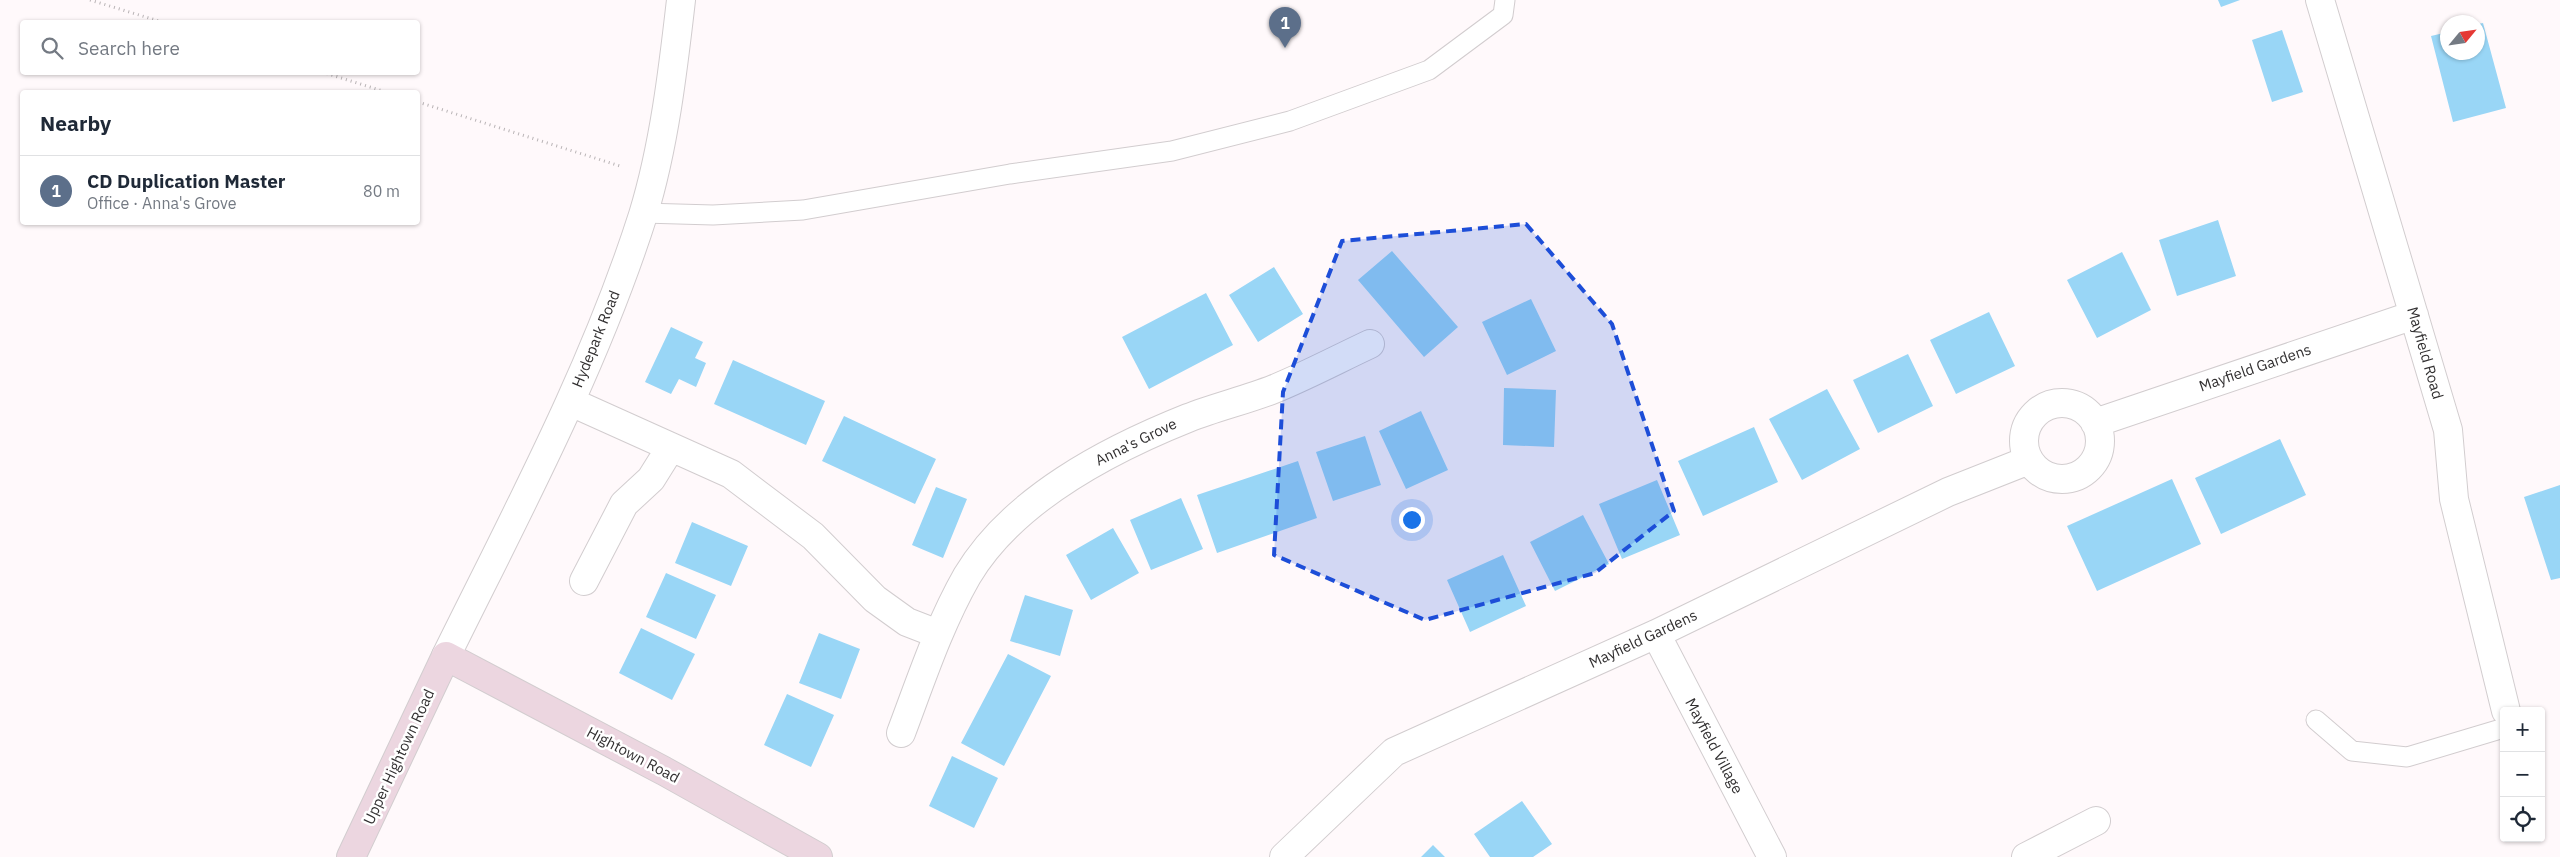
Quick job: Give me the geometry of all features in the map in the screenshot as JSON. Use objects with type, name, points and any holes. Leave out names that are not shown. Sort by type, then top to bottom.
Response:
[{"type":"main road","name":"Upper Hightown Road","points":[[351,857],[446,656]]},
{"type":"main road","name":"Hightown Road","points":[[446,656],[664,771],[818,857]]},
{"type":"street","name":"Hydepark Road","points":[[446,656],[571,402],[618,287],[643,213],[652,176],[670,93],[681,0]]},
{"type":"street","name":"Mayfield Road","points":[[2320,0],[2448,430],[2454,499],[2505,707]]},
{"type":"street","name":"Mayfield Gardens","points":[[2095,423],[2414,315]]},
{"type":"street","name":"Anna's Grove","points":[[901,733],[938,634],[968,575],[1001,534],[1042,496],[1112,451],[1189,417],[1274,389],[1370,344]]},
{"type":"street","points":[[571,402],[731,474],[812,536],[875,599],[907,622],[938,634]]},
{"type":"street","points":[[2055,403],[2079,406],[2088,413],[2095,423],[2100,435],[2099,448],[2090,466],[2074,477],[2062,479],[2048,477],[2037,470],[2029,460],[2024,436],[2027,425],[2034,414],[2043,407],[2055,403]]},
{"type":"street","points":[[584,581],[624,504],[651,479],[671,447]]},
{"type":"street","name":"Mayfield Gardens","points":[[1284,857],[1394,752],[1656,634],[1948,492],[2029,460]]},
{"type":"street","name":"Mayfield Village","points":[[1656,634],[1772,857]]},
{"type":"street","points":[[2026,857],[2096,821]]},
{"type":"lane","points":[[643,213],[714,215],[803,210],[1010,174],[1181,149],[1290,121],[1429,70],[1503,15],[1506,0]]},
{"type":"lane","points":[[2316,720],[2352,751],[2407,757],[2500,729]]},
{"type":"path","points":[[90,0],[155,20]]},
{"type":"path","points":[[332,75],[380,90]]},
{"type":"path","points":[[420,103],[652,176]]},
{"type":"highlighted area","points":[[1526,224],[1612,324],[1674,511],[1595,573],[1425,620],[1274,555],[1283,392],[1342,241]]},
{"type":"building","points":[[2218,0],[2240,0],[2221,7]]},
{"type":"building","points":[[2282,30],[2303,92],[2272,102],[2252,40]]},
{"type":"building","points":[[2485,30],[2506,108],[2453,122],[2431,36],[2440,34],[2440,60],[2485,60]]},
{"type":"building","points":[[2218,220],[2236,276],[2177,296],[2159,240]]},
{"type":"building","points":[[1392,251],[1458,327],[1424,357],[1358,280]]},
{"type":"building","points":[[2122,252],[2151,310],[2097,338],[2067,280]]},
{"type":"building","points":[[1274,267],[1303,314],[1258,342],[1229,295]]},
{"type":"building","points":[[1206,293],[1233,345],[1149,389],[1122,337]]},
{"type":"building","points":[[1531,299],[1556,351],[1507,375],[1482,322]]},
{"type":"building","points":[[1989,312],[2015,366],[1956,394],[1930,340]]},
{"type":"building","points":[[671,327],[703,342],[695,358],[706,363],[696,387],[679,379],[671,394],[645,382]]},
{"type":"building","points":[[1908,354],[1933,406],[1878,433],[1853,380]]},
{"type":"building","points":[[733,360],[825,401],[806,445],[714,404]]},
{"type":"building","points":[[1504,388],[1556,390],[1554,447],[1503,445]]},
{"type":"building","points":[[1827,389],[1860,449],[1802,480],[1769,419]]},
{"type":"building","points":[[1421,411],[1448,470],[1406,489],[1379,431]]},
{"type":"building","points":[[844,416],[936,459],[915,504],[822,461]]},
{"type":"building","points":[[1754,427],[1778,482],[1703,516],[1678,461]]},
{"type":"building","points":[[1365,436],[1381,485],[1333,501],[1316,452]]},
{"type":"building","points":[[2280,439],[2306,495],[2221,534],[2195,478]]},
{"type":"building","points":[[1298,461],[1317,518],[1217,553],[1197,495]]},
{"type":"building","points":[[2172,479],[2201,544],[2097,591],[2067,526]]},
{"type":"building","points":[[1657,480],[1680,535],[1622,559],[1599,504]]},
{"type":"building","points":[[2560,485],[2560,578],[2551,580],[2524,497]]},
{"type":"building","points":[[936,487],[967,499],[943,558],[912,545]]},
{"type":"building","points":[[1181,498],[1203,549],[1151,570],[1130,520]]},
{"type":"building","points":[[1583,515],[1609,564],[1555,591],[1530,542]]},
{"type":"building","points":[[692,522],[748,546],[731,586],[675,563]]},
{"type":"building","points":[[1113,528],[1139,573],[1091,600],[1066,555]]},
{"type":"building","points":[[1503,555],[1526,606],[1470,632],[1447,580]]},
{"type":"building","points":[[666,573],[716,595],[696,639],[646,617]]},
{"type":"building","points":[[1025,595],[1073,610],[1060,656],[1010,641]]},
{"type":"building","points":[[641,628],[695,654],[672,700],[619,673]]},
{"type":"building","points":[[819,633],[860,649],[841,699],[799,683]]},
{"type":"building","points":[[1008,654],[1051,676],[1004,766],[961,743]]},
{"type":"building","points":[[787,694],[834,715],[811,767],[764,745]]},
{"type":"building","points":[[952,756],[998,778],[974,828],[929,806]]},
{"type":"building","points":[[1522,801],[1552,844],[1533,857],[1490,857],[1474,834]]},
{"type":"building","points":[[1433,845],[1445,857],[1421,857]]},
{"type":"place","name":"CD Duplication Master","points":[[1285,48]]}]
